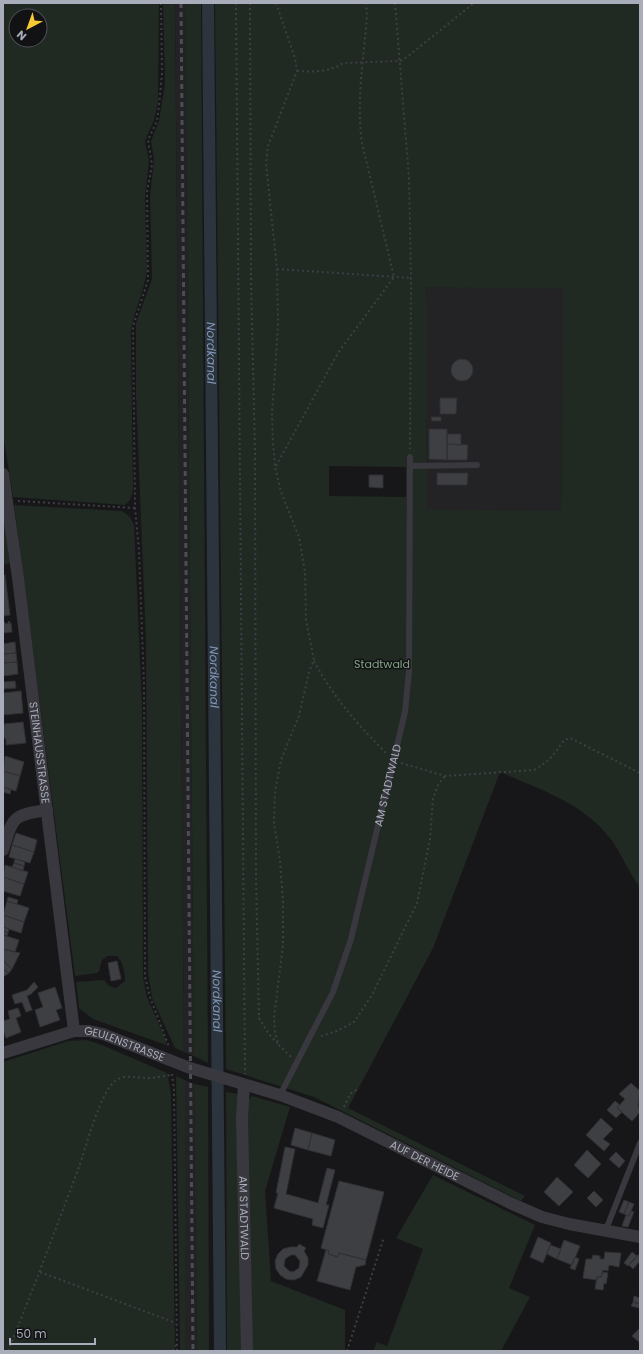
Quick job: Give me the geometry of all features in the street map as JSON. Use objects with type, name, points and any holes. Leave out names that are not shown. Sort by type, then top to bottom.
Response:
[{"type":"street","name":"STEINHAUSSTRASSE","points":[[3,474],[74,1031]]},
{"type":"street","points":[[3,850],[10,826],[16,818],[26,813],[47,810]]},
{"type":"street","name":"GEULENSTRASSE","points":[[3,1053],[74,1031],[89,1031],[103,1034],[171,1061],[244,1085]]},
{"type":"street","name":"AUF DER HEIDE","points":[[244,1085],[280,1095],[338,1117],[510,1203],[542,1217],[605,1232],[640,1237]]},
{"type":"street","name":"AM STADTWALD","points":[[244,1085],[242,1118],[248,1351]]},
{"type":"lane","name":"AM STADTWALD","points":[[280,1095],[333,992],[351,939],[395,761],[405,712],[409,672],[410,457]]},
{"type":"lane","points":[[410,466],[477,465]]},
{"type":"lane","points":[[605,1232],[640,1143]]},
{"type":"path","points":[[161,3],[162,73],[159,105],[157,121],[148,140],[152,165],[147,192],[148,280],[133,326],[135,508],[139,551],[144,685],[145,977],[150,997],[168,1042],[174,1090],[177,1351]]},
{"type":"path","points":[[236,3],[244,1085]]},
{"type":"path","points":[[250,3],[251,273],[255,450],[256,879],[259,1018],[268,1033],[297,1063]]},
{"type":"path","points":[[276,3],[295,58],[297,71],[268,146],[266,164],[277,269],[278,325],[272,414],[275,467],[281,492],[299,537],[305,572],[306,620],[314,660],[327,686],[361,728],[395,761],[445,776],[534,770],[546,763],[555,754],[564,740],[570,738],[640,773]]},
{"type":"path","points":[[275,467],[338,353],[394,277],[362,143],[359,123],[359,97],[364,62],[367,15],[366,3]]},
{"type":"path","points":[[394,3],[409,178],[411,278],[410,457]]},
{"type":"path","points":[[297,71],[311,72],[337,67],[343,63],[400,61],[474,3]]},
{"type":"path","points":[[277,269],[411,278]]},
{"type":"path","points":[[7,500],[135,508]]},
{"type":"path","points":[[279,1045],[275,1033],[274,1017],[282,946],[283,902],[280,861],[274,823],[275,791],[281,760],[300,716],[309,672],[314,660]]},
{"type":"path","points":[[310,1038],[337,1031],[354,1022],[372,995],[417,903],[430,839],[432,798],[439,783],[445,776]]},
{"type":"path","points":[[8,1351],[40,1272],[86,1147],[92,1125],[109,1088],[116,1080],[125,1076],[150,1078],[172,1075]]},
{"type":"path","points":[[338,1117],[350,1094],[359,1088]]},
{"type":"path","points":[[347,1351],[384,1237]]},
{"type":"path","points":[[40,1272],[176,1323]]},
{"type":"path","points":[[173,1351],[177,1344]]},
{"type":"shaded area","points":[[175,3],[185,3],[194,1056],[184,1052]]},
{"type":"shaded area","points":[[425,286],[564,289],[561,512],[427,510]]},
{"type":"shaded area","points":[[185,1080],[194,1084],[197,1351],[185,1351]]},
{"type":"green space","points":[[3,3],[159,3],[158,102],[154,120],[145,141],[149,161],[145,196],[147,271],[131,331],[133,491],[130,500],[125,505],[13,497],[3,434]]},
{"type":"green space","points":[[163,3],[175,3],[184,1052],[175,1048],[152,998],[148,972],[146,643],[136,395],[136,323],[152,279],[150,197],[154,159],[151,141],[159,121],[165,84]]},
{"type":"green space","points":[[185,3],[201,3],[208,1063],[194,1056]]},
{"type":"green space","name":"Stadtwald","points":[[215,3],[640,3],[640,887],[613,842],[590,818],[576,808],[547,792],[500,772],[433,948],[348,1108],[525,1196],[521,1201],[314,1097],[226,1069]],"holes":[[[426,287],[563,289],[561,511],[427,509]],[[329,466],[406,467],[406,497],[329,496]]]},
{"type":"green space","points":[[14,505],[122,511],[130,517],[134,525],[142,705],[143,977],[147,997],[166,1040],[166,1045],[93,1019],[79,1008],[76,982],[104,980],[109,986],[116,988],[125,981],[125,974],[117,956],[108,956],[102,960],[97,973],[75,976]]},
{"type":"green space","points":[[3,512],[10,563],[3,565]]},
{"type":"green space","points":[[87,1040],[167,1073],[171,1093],[175,1351],[3,1351],[3,1062],[68,1041]]},
{"type":"green space","points":[[176,1076],[185,1080],[185,1351],[180,1351]]},
{"type":"green space","points":[[194,1084],[208,1087],[209,1351],[197,1351]]},
{"type":"green space","points":[[226,1092],[239,1094],[244,1351],[227,1351]]},
{"type":"green space","points":[[252,1096],[290,1107],[265,1191],[271,1281],[345,1310],[345,1351],[251,1351],[247,1101]]},
{"type":"green space","points":[[433,1175],[535,1225],[509,1288],[530,1297],[501,1351],[373,1351],[377,1342],[387,1346],[423,1249],[396,1238]]},
{"type":"building","points":[[462,359],[470,362],[473,370],[470,378],[462,381],[454,378],[451,370],[454,362]]},
{"type":"building","points":[[440,398],[457,398],[456,414],[440,414]]},
{"type":"building","points":[[431,417],[441,417],[441,421],[432,421]]},
{"type":"building","points":[[429,429],[447,429],[447,460],[429,459]]},
{"type":"building","points":[[447,434],[461,434],[461,445],[447,444]]},
{"type":"building","points":[[447,444],[468,445],[467,460],[447,460]]},
{"type":"building","points":[[437,473],[468,473],[467,485],[437,485]]},
{"type":"building","points":[[369,475],[383,475],[383,488],[369,487]]},
{"type":"building","points":[[3,575],[5,575],[10,615],[3,616]]},
{"type":"building","points":[[11,623],[12,632],[3,633],[3,624]]},
{"type":"building","points":[[15,642],[16,653],[3,654],[3,644]]},
{"type":"building","points":[[16,653],[17,662],[3,663],[3,654]]},
{"type":"building","points":[[17,662],[18,674],[3,676],[3,663]]},
{"type":"building","points":[[15,681],[16,688],[3,689],[3,682]]},
{"type":"building","points":[[21,691],[23,713],[3,715],[3,693]]},
{"type":"building","points":[[23,722],[26,743],[6,745],[6,739],[3,737],[4,724]]},
{"type":"building","points":[[5,756],[24,762],[20,776],[3,771]]},
{"type":"building","points":[[3,771],[20,776],[16,791],[3,787]]},
{"type":"building","points":[[3,787],[11,790],[10,794],[3,792]]},
{"type":"building","points":[[16,833],[37,840],[34,852],[12,845]]},
{"type":"building","points":[[12,845],[34,852],[30,863],[9,857]]},
{"type":"building","points":[[15,859],[25,862],[24,866],[14,863]]},
{"type":"building","points":[[14,863],[24,866],[23,871],[12,867]]},
{"type":"building","points":[[5,865],[28,872],[24,884],[3,877]]},
{"type":"building","points":[[3,877],[24,884],[20,896],[3,891]]},
{"type":"building","points":[[8,897],[18,900],[17,904],[7,901]]},
{"type":"building","points":[[7,901],[29,908],[24,922],[3,915]]},
{"type":"building","points":[[3,915],[24,922],[21,933],[3,927]]},
{"type":"building","points":[[3,927],[9,929],[8,933],[3,931]]},
{"type":"building","points":[[3,931],[8,933],[7,936],[3,935]]},
{"type":"building","points":[[3,935],[19,940],[15,952],[3,949]]},
{"type":"building","points":[[3,949],[20,953],[12,969],[4,962]]},
{"type":"building","points":[[3,961],[12,969],[9,973],[3,969]]},
{"type":"building","points":[[117,961],[121,979],[111,981],[108,963]]},
{"type":"building","points":[[3,969],[9,973],[3,977]]},
{"type":"building","points":[[34,982],[38,987],[27,996],[32,1010],[26,1012],[22,1002],[15,1004],[12,995],[27,990]]},
{"type":"building","points":[[55,987],[62,1008],[56,1010],[60,1020],[40,1027],[35,1010],[43,1007],[38,993]]},
{"type":"building","points":[[18,1008],[21,1016],[16,1018],[21,1032],[6,1038],[3,1030],[3,1021],[10,1019],[8,1011]]},
{"type":"building","points":[[631,1083],[640,1091],[638,1105],[640,1112],[632,1121],[617,1108],[625,1099],[619,1094]]},
{"type":"building","points":[[615,1101],[620,1105],[617,1108],[622,1112],[616,1118],[607,1110]]},
{"type":"building","points":[[601,1118],[613,1129],[603,1139],[610,1144],[604,1151],[586,1135]]},
{"type":"building","points":[[295,1128],[312,1133],[308,1150],[291,1145]]},
{"type":"building","points":[[312,1133],[335,1140],[331,1156],[308,1150]]},
{"type":"building","points":[[285,1147],[295,1149],[286,1194],[318,1203],[327,1168],[335,1170],[326,1205],[329,1205],[323,1228],[312,1225],[313,1219],[274,1208],[278,1193],[276,1193]]},
{"type":"building","points":[[587,1150],[601,1164],[588,1178],[574,1165]]},
{"type":"building","points":[[616,1152],[625,1161],[619,1168],[609,1159]]},
{"type":"building","points":[[557,1177],[573,1192],[559,1206],[544,1192]]},
{"type":"building","points":[[339,1181],[384,1192],[366,1260],[339,1253],[338,1257],[328,1254],[329,1251],[321,1248]]},
{"type":"building","points":[[594,1191],[603,1200],[596,1207],[587,1198]]},
{"type":"building","points":[[624,1200],[629,1202],[624,1214],[619,1212]]},
{"type":"building","points":[[629,1202],[634,1204],[629,1216],[624,1214]]},
{"type":"building","points":[[631,1211],[634,1212],[628,1227],[622,1226],[626,1215],[629,1216]]},
{"type":"building","points":[[538,1237],[551,1243],[543,1263],[530,1257]]},
{"type":"building","points":[[564,1240],[580,1246],[572,1265],[557,1259]]},
{"type":"building","points":[[299,1244],[306,1248],[304,1251],[308,1258],[308,1265],[301,1277],[294,1280],[286,1279],[280,1275],[276,1269],[275,1261],[278,1254],[283,1249],[297,1247]],"holes":[[[291,1255],[295,1255],[300,1261],[299,1268],[293,1272],[289,1271],[284,1266],[285,1259]]]},
{"type":"building","points":[[550,1245],[561,1249],[557,1259],[547,1254]]},
{"type":"building","points":[[326,1250],[329,1251],[328,1254],[338,1257],[339,1253],[366,1260],[365,1265],[356,1267],[350,1290],[317,1281]]},
{"type":"building","points":[[605,1252],[621,1253],[619,1267],[609,1265],[608,1271],[603,1270],[601,1277],[597,1277],[597,1280],[583,1278],[586,1259],[592,1259],[593,1255],[600,1256],[600,1259],[604,1259]]},
{"type":"building","points":[[632,1252],[637,1256],[628,1266],[624,1263]]},
{"type":"building","points":[[639,1254],[640,1261],[633,1269],[629,1265]]},
{"type":"building","points":[[575,1257],[579,1259],[575,1270],[570,1268]]},
{"type":"building","points":[[603,1272],[608,1273],[606,1284],[604,1283],[603,1290],[595,1289],[597,1277],[601,1277]]},
{"type":"building","points":[[634,1296],[640,1298],[640,1304],[633,1302]]},
{"type":"building","points":[[633,1302],[640,1304],[640,1308],[631,1306]]},
{"type":"building","points":[[640,1328],[640,1341],[639,1342],[632,1336]]},
{"type":"waterway","name":"Nordkanal","points":[[208,3],[220,1351]]},
{"type":"railway","points":[[181,3],[193,1351]]}]
